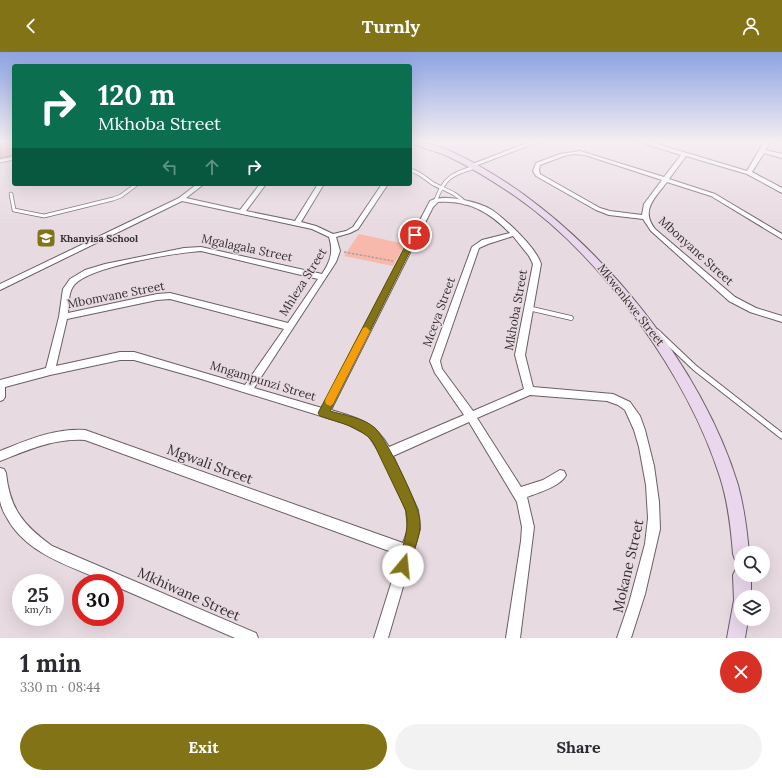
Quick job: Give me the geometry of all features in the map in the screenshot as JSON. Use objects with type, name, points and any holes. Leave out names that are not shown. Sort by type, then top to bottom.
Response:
[{"type":"street","name":"Mkwenkwe Street","points":[[479,169],[534,205],[572,237],[613,280],[669,355],[684,380],[715,444],[728,477],[738,522],[740,546]]},
{"type":"street","points":[[536,169],[538,175],[598,209],[609,213],[646,217]]},
{"type":"street","points":[[634,169],[719,198],[782,237]]},
{"type":"street","name":"Mbonyane Street","points":[[673,169],[647,204],[645,211],[646,217],[653,230],[725,293],[753,310],[782,319]]},
{"type":"street","points":[[736,169],[748,173],[782,191]]},
{"type":"street","points":[[748,173],[750,169]]},
{"type":"street","points":[[0,287],[181,199],[199,186]]},
{"type":"street","points":[[242,212],[262,186]]},
{"type":"street","points":[[297,223],[320,186]]},
{"type":"street","points":[[332,236],[348,232],[356,228],[384,186]]},
{"type":"street","name":"Mhleza Street","points":[[181,199],[297,223],[322,230],[332,236],[337,251],[335,258],[247,390]]},
{"type":"street","name":"Mkhoba Street","points":[[435,202],[442,200],[465,203],[488,210],[514,234],[536,260],[537,264],[520,355],[529,391]]},
{"type":"street","points":[[324,413],[429,208],[435,202]]},
{"type":"street","name":"Mceya Street","points":[[471,417],[438,370],[435,361],[436,355],[476,247],[485,242],[514,234]]},
{"type":"street","name":"Mgalagala Street","points":[[50,370],[69,285],[79,277],[105,266],[184,250],[208,250],[323,277]]},
{"type":"street","name":"Mbomvane Street","points":[[63,317],[157,297],[170,296],[289,327]]},
{"type":"street","name":"Mngampunzi Street","points":[[0,384],[50,370],[120,356],[134,356],[324,413],[367,429],[377,438],[412,510],[414,520],[414,529],[381,638]]},
{"type":"street","points":[[0,384],[0,397]]},
{"type":"street","name":"Mokane Street","points":[[385,454],[529,391],[614,398],[627,405],[636,420],[641,434],[655,513],[654,528],[637,600],[624,638]]},
{"type":"street","points":[[471,417],[519,494],[526,514],[528,527],[513,638]]},
{"type":"street","name":"Mgwali Street","points":[[0,456],[55,436],[77,434],[85,435],[407,551]]},
{"type":"street","name":"Mkhiwane Street","points":[[0,473],[1,490],[6,505],[17,524],[34,541],[48,550],[251,638]]},
{"type":"street","points":[[519,494],[546,484],[560,475]]},
{"type":"street","points":[[736,638],[738,626]]},
{"type":"lane","points":[[435,202],[440,186],[454,173],[464,169]]},
{"type":"lane","points":[[412,171],[422,174],[434,183],[456,193],[465,203]]},
{"type":"lane","points":[[11,194],[14,210],[44,216],[113,199],[121,196],[134,186]]},
{"type":"lane","points":[[528,308],[572,318]]},
{"type":"lane","points":[[646,324],[670,343],[695,368],[782,436]]},
{"type":"path","points":[[337,251],[401,262]]},
{"type":"shaded area","points":[[359,234],[405,244],[393,266],[344,256]]},
{"type":"slow traffic","points":[[330,401],[366,331]]},
{"type":"place","name":"Khanyisa School","points":[[46,238]]},
{"type":"route","points":[[403,566],[414,529],[412,510],[377,438],[364,426],[324,413],[415,235]]}]
